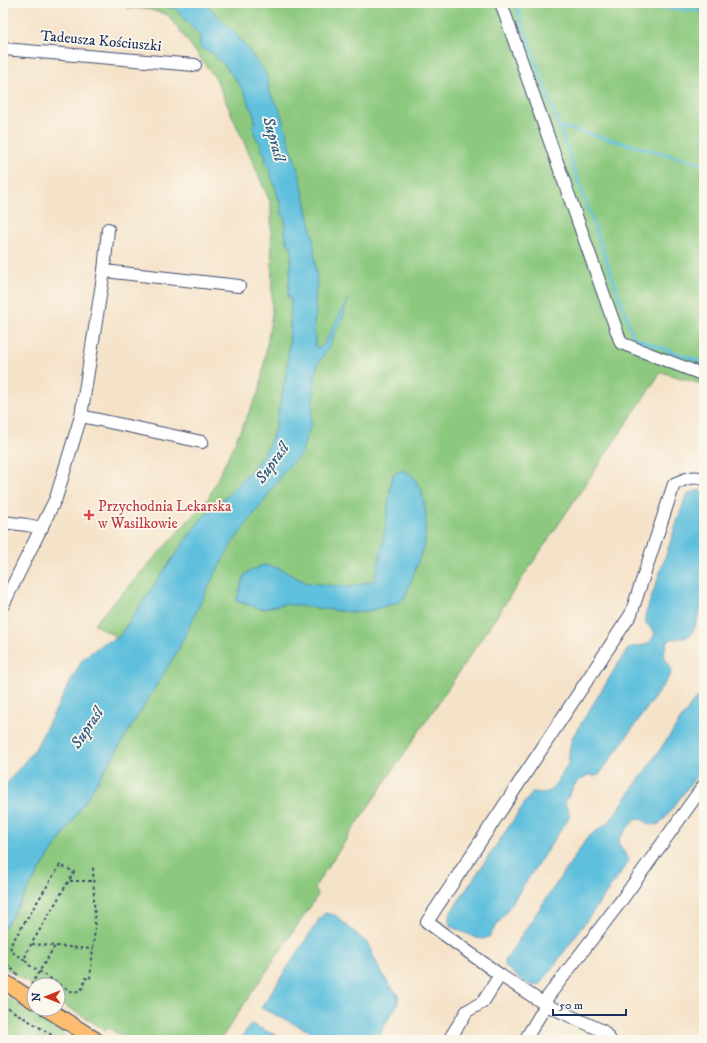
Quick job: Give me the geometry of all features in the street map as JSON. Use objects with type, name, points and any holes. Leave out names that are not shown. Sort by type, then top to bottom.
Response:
[{"type":"main road","points":[[3,980],[26,991]]},
{"type":"main road","points":[[60,1017],[96,1040]]},
{"type":"street","points":[[501,3],[621,343],[704,375]]},
{"type":"street","name":"Tadeusza Kościuszki","points":[[3,49],[195,65]]},
{"type":"street","points":[[3,605],[56,498],[81,416],[104,271],[108,230]]},
{"type":"street","points":[[104,271],[239,286]]},
{"type":"street","points":[[81,416],[202,442]]},
{"type":"street","points":[[610,1040],[603,1031],[544,1004],[500,975],[427,922],[631,614],[674,484],[687,478],[699,477],[704,479]]},
{"type":"street","points":[[3,522],[27,524],[42,528]]},
{"type":"street","points":[[525,1040],[544,1004],[621,901],[704,785]]},
{"type":"street","points":[[449,1040],[467,1011],[483,1002],[500,975]]},
{"type":"path","points":[[26,960],[26,953],[74,872],[60,865],[10,946],[12,952],[70,991],[76,992],[81,990],[84,987],[85,978],[90,979],[95,928],[93,867]]},
{"type":"path","points":[[70,881],[94,881]]},
{"type":"path","points":[[32,944],[93,949]]},
{"type":"path","points":[[38,977],[55,946]]},
{"type":"path","points":[[3,960],[22,979]]},
{"type":"path","points":[[3,1005],[60,1040]]},
{"type":"green space","points":[[126,3],[173,3],[169,6],[176,9],[200,36],[199,41],[203,50],[213,53],[223,63],[238,83],[244,92],[254,116],[254,133],[258,141],[261,143],[262,151],[266,156],[265,162],[270,169],[285,220],[287,242],[292,248],[288,297],[291,299],[289,350],[285,380],[275,429],[268,447],[255,466],[228,495],[201,519],[118,638],[94,624],[208,499],[260,389],[272,313],[271,204],[216,79],[168,15],[147,9],[126,8]]},
{"type":"green space","points":[[188,3],[704,3],[704,385],[661,372],[321,877],[315,887],[318,895],[220,1040],[128,1040],[109,1028],[105,1030],[66,1006],[66,977],[26,977],[26,981],[3,967],[3,930],[122,742],[230,535],[297,444],[304,266],[267,114]]},
{"type":"green space","points":[[3,995],[26,1010],[26,1017],[37,1017],[73,1040],[8,1040],[3,1035]]},
{"type":"water","name":"Supraśl","points":[[173,3],[206,3],[239,37],[266,74],[269,91],[279,108],[300,177],[313,236],[317,282],[315,298],[316,314],[314,323],[315,345],[317,348],[320,348],[324,344],[348,299],[343,318],[316,370],[311,423],[301,454],[285,470],[233,542],[213,577],[178,650],[72,822],[3,930],[3,788],[35,749],[82,660],[103,643],[118,638],[201,519],[228,495],[255,466],[268,447],[275,429],[285,380],[289,350],[291,299],[288,297],[292,248],[287,242],[285,220],[282,214],[281,204],[270,169],[265,162],[266,159],[262,151],[261,144],[254,133],[254,116],[244,92],[223,63],[216,58],[213,53],[203,50],[199,46],[200,36],[176,9],[168,7]]},
{"type":"water","points":[[403,470],[413,476],[422,491],[426,515],[425,543],[405,597],[399,602],[369,611],[348,612],[285,604],[261,609],[236,601],[245,574],[263,565],[278,568],[307,583],[349,587],[374,580],[383,540],[393,474]]},
{"type":"water","points":[[700,490],[704,492],[704,599],[694,629],[690,635],[684,638],[672,639],[667,642],[664,653],[665,658],[672,670],[670,676],[599,775],[588,775],[576,783],[565,802],[570,816],[489,937],[483,939],[476,938],[452,927],[449,921],[449,915],[524,804],[533,792],[543,793],[550,791],[561,776],[569,762],[572,738],[626,651],[630,648],[646,644],[652,639],[655,633],[646,623],[645,616],[686,496],[692,492]]},
{"type":"water","points":[[704,695],[704,766],[662,822],[653,825],[640,818],[633,821],[619,839],[619,844],[628,859],[626,866],[540,985],[531,985],[522,980],[507,968],[505,965],[505,960],[587,838],[610,821],[696,698]]},
{"type":"water","points":[[325,913],[335,915],[368,944],[386,980],[398,995],[398,1003],[376,1040],[328,1040],[261,1008],[320,918]]},
{"type":"water","points":[[251,1024],[286,1040],[240,1040]]},
{"type":"waterway","points":[[515,3],[634,338],[704,363]]},
{"type":"waterway","points":[[583,3],[704,11]]},
{"type":"waterway","points":[[558,126],[704,164]]},
{"type":"place","name":"Przychodnia Lekarska w Wasilkowie","points":[[89,515]]}]
